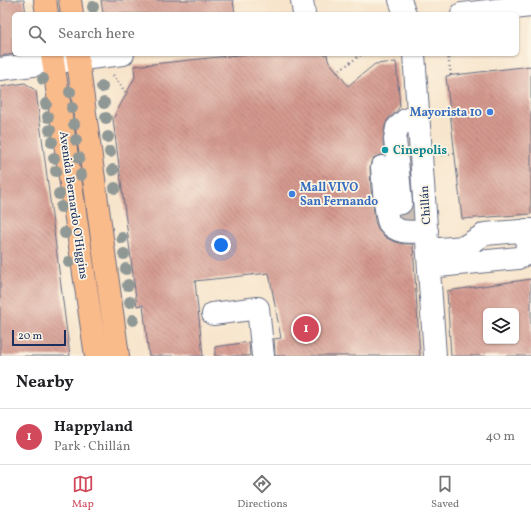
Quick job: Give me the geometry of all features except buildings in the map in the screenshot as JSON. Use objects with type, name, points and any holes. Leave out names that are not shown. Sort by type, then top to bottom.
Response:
[{"type":"main road","points":[[46,0],[47,12]]},
{"type":"main road","points":[[70,0],[72,12]]},
{"type":"main road","name":"Avenida Bernardo O'Higgins","points":[[78,57],[118,356]]},
{"type":"main road","name":"Avenida Bernardo O'Higgins","points":[[53,58],[96,356]]},
{"type":"street","points":[[302,0],[304,12]]},
{"type":"street","points":[[400,0],[404,12]]},
{"type":"street","points":[[479,12],[531,6]]},
{"type":"street","points":[[0,68],[53,58],[93,56]]},
{"type":"street","name":"Chillán","points":[[414,56],[435,356]]},
{"type":"street","points":[[401,203],[395,140],[397,128],[407,119],[419,116]]},
{"type":"street","points":[[382,167],[386,212],[389,222],[394,228],[403,232],[412,232],[428,249],[464,247],[485,234],[529,230]]},
{"type":"street","points":[[213,314],[258,308],[263,356]]},
{"type":"path","points":[[337,72],[359,56]]},
{"type":"path","points":[[448,56],[451,75]]},
{"type":"path","points":[[110,72],[126,94]]},
{"type":"tunnel","points":[[401,203],[403,222]]},
{"type":"place","name":"Mayorista 10","points":[[490,112]]},
{"type":"place","name":"Cinepolis","points":[[385,150]]},
{"type":"place","name":"Mall VIVO San Fernando","points":[[292,194]]},
{"type":"place","name":"Happyland","points":[[306,329]]}]
